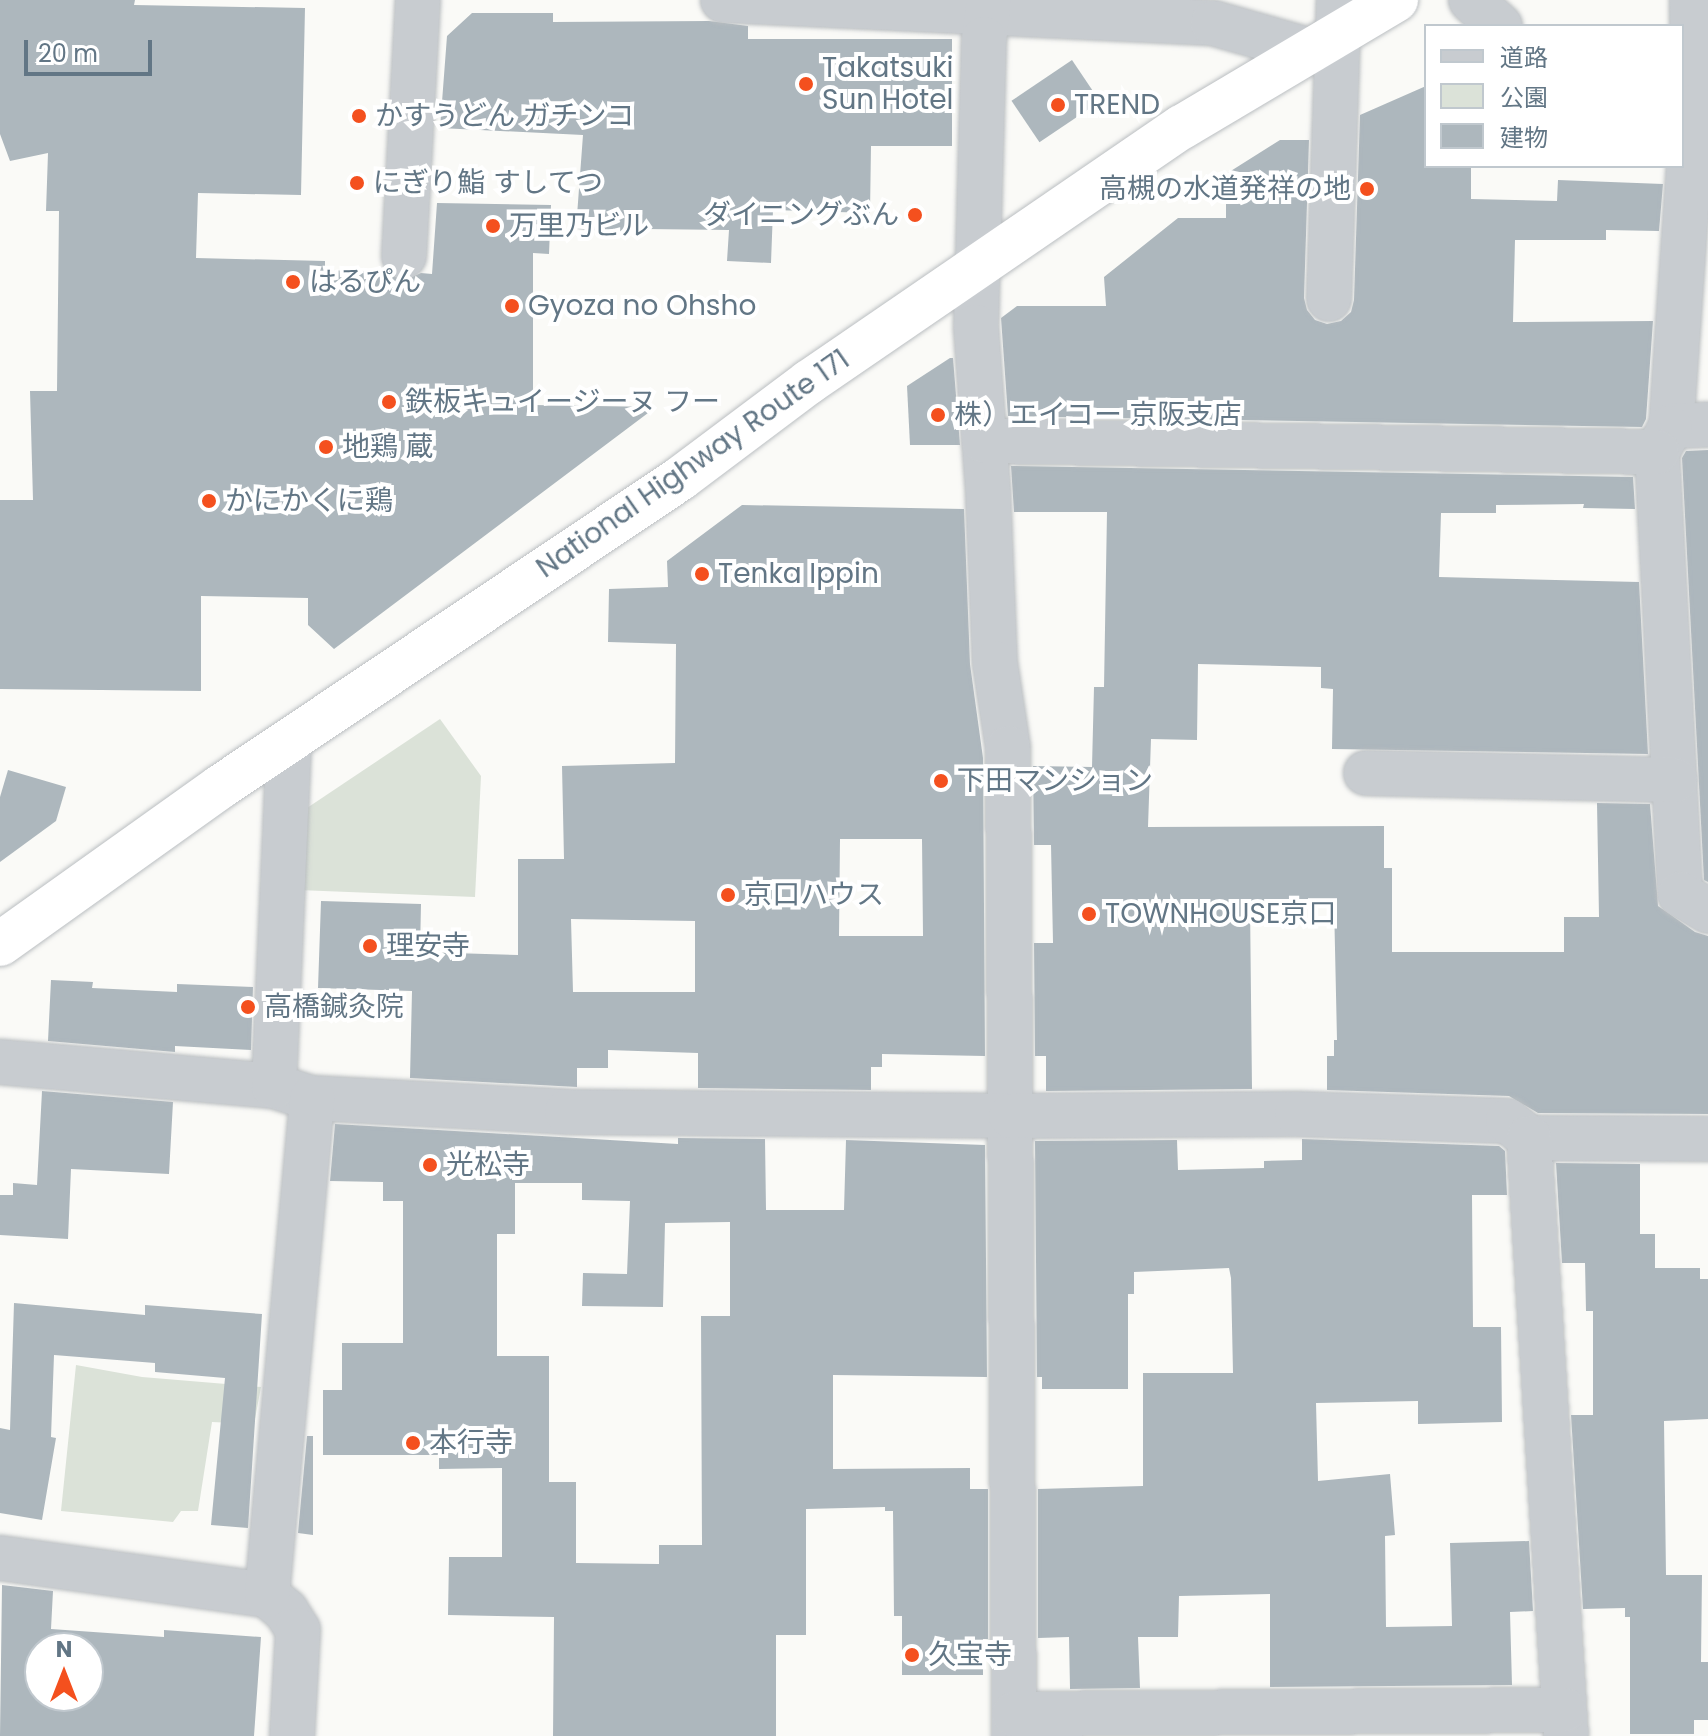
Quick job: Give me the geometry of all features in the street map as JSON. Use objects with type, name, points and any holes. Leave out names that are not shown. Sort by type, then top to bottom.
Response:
[{"type":"highway","name":"National Highway Route 171","points":[[0,944],[289,741],[681,478],[809,382],[1182,127],[1329,28],[1396,0]]},
{"type":"street","points":[[404,256],[418,0]]},
{"type":"street","points":[[723,0],[988,6],[1213,23],[1329,28],[1329,299]]},
{"type":"street","points":[[1471,0],[1498,24]]},
{"type":"street","points":[[988,6],[976,327],[995,663],[1008,748],[1014,1725],[1565,1723],[1529,1138]]},
{"type":"street","points":[[1688,25],[1701,107],[1679,435],[1675,780],[1680,894],[1708,911]]},
{"type":"street","points":[[984,441],[1679,435]]},
{"type":"street","points":[[267,1595],[293,1092],[289,741]]},
{"type":"street","points":[[1366,773],[1675,780]]},
{"type":"street","points":[[0,1062],[293,1092],[567,1112],[1011,1116],[1297,1114],[1508,1121],[1529,1138],[1708,1139]]},
{"type":"street","points":[[0,1558],[267,1595],[286,1611],[298,1630],[292,1736]]},
{"type":"green space","points":[[440,719],[481,776],[475,897],[298,890],[301,812]]},
{"type":"green space","points":[[76,1365],[142,1377],[261,1387],[254,1424],[212,1422],[198,1511],[181,1511],[173,1522],[61,1511]]},
{"type":"building","points":[[0,0],[135,0],[134,5],[305,8],[301,195],[198,193],[196,258],[325,261],[325,270],[386,272],[403,281],[421,273],[432,274],[437,203],[551,205],[549,254],[533,253],[533,405],[656,407],[334,649],[308,625],[308,598],[201,596],[201,691],[0,689],[0,500],[33,500],[30,391],[57,391],[59,211],[46,211],[48,153],[10,161],[0,134]]},
{"type":"building","points":[[472,13],[553,13],[553,22],[709,21],[748,26],[748,39],[952,39],[952,146],[871,146],[870,213],[773,210],[771,263],[727,261],[729,230],[646,229],[646,234],[576,229],[583,135],[440,128],[447,36]]},
{"type":"building","points":[[1072,60],[1100,101],[1039,142],[1011,101]]},
{"type":"building","points":[[1424,87],[1424,168],[1471,168],[1471,199],[1557,201],[1558,180],[1663,184],[1659,231],[1606,230],[1606,240],[1515,240],[1513,322],[1653,321],[1646,419],[1642,427],[1008,416],[1001,318],[1017,306],[1106,306],[1104,277],[1178,218],[1226,218],[1226,174],[1280,140],[1309,140],[1304,298],[1307,310],[1315,320],[1327,324],[1341,321],[1351,312],[1354,300],[1360,115]]},
{"type":"building","name":"株）エイコー 京阪支店","points":[[953,358],[960,445],[910,445],[907,386]]},
{"type":"building","points":[[1708,450],[1708,882],[1704,880],[1682,458],[1686,451]]},
{"type":"building","points":[[1011,466],[1633,477],[1635,509],[1583,508],[1584,504],[1496,505],[1496,513],[1441,513],[1439,577],[1639,582],[1648,754],[1332,749],[1333,689],[1321,688],[1321,667],[1198,664],[1197,740],[1151,739],[1148,827],[1384,826],[1384,868],[1392,868],[1392,952],[1564,952],[1564,917],[1599,917],[1597,803],[1650,804],[1658,906],[1695,932],[1708,936],[1708,1114],[1538,1113],[1509,1096],[1327,1090],[1327,1056],[1334,1056],[1334,1040],[1337,1040],[1334,903],[1250,903],[1252,1089],[1046,1091],[1046,1056],[1035,1056],[1034,943],[1053,943],[1051,845],[1034,845],[1033,766],[1092,767],[1094,687],[1104,687],[1107,512],[1014,512]]},
{"type":"building","points":[[742,505],[964,509],[970,664],[983,758],[985,1056],[882,1054],[882,1067],[871,1067],[871,1090],[698,1088],[698,1053],[608,1050],[608,1068],[577,1068],[577,1087],[410,1078],[412,991],[318,988],[321,901],[421,904],[420,952],[518,955],[518,859],[564,859],[562,766],[675,763],[676,644],[608,642],[609,589],[668,587],[667,561]],"holes":[[[840,839],[922,839],[923,936],[839,936]],[[571,919],[695,921],[695,992],[573,992]]]},
{"type":"building","points":[[8,770],[66,787],[56,821],[0,862],[0,797]]},
{"type":"building","points":[[51,980],[93,982],[92,988],[177,992],[177,984],[253,987],[251,1050],[175,1046],[175,1052],[48,1041]]},
{"type":"building","points":[[42,1091],[173,1102],[169,1174],[71,1169],[68,1239],[0,1235],[0,1195],[13,1195],[13,1183],[37,1185]]},
{"type":"building","points":[[335,1124],[678,1144],[678,1138],[765,1139],[766,1210],[844,1210],[846,1140],[985,1145],[987,1377],[833,1375],[833,1469],[970,1468],[970,1489],[988,1489],[988,1639],[983,1639],[983,1675],[902,1675],[902,1616],[894,1616],[893,1511],[885,1511],[885,1507],[806,1509],[806,1635],[776,1635],[776,1736],[553,1736],[554,1617],[448,1615],[449,1557],[502,1557],[502,1468],[439,1469],[439,1455],[323,1455],[323,1390],[342,1390],[342,1343],[403,1343],[403,1201],[383,1201],[383,1182],[330,1181]],"holes":[[[515,1183],[582,1183],[582,1200],[630,1201],[627,1274],[583,1273],[582,1306],[663,1307],[665,1223],[730,1222],[730,1316],[701,1316],[702,1545],[659,1545],[659,1564],[576,1563],[576,1482],[549,1482],[549,1356],[497,1356],[497,1234],[515,1234]]]},
{"type":"building","points":[[1302,1139],[1499,1146],[1505,1151],[1507,1195],[1472,1195],[1473,1327],[1501,1327],[1502,1422],[1418,1424],[1418,1401],[1316,1403],[1318,1481],[1390,1474],[1395,1535],[1385,1536],[1386,1627],[1452,1626],[1450,1543],[1529,1541],[1533,1611],[1510,1612],[1512,1685],[1270,1687],[1270,1594],[1179,1596],[1178,1637],[1138,1637],[1140,1688],[1070,1689],[1069,1637],[1038,1638],[1038,1489],[1143,1486],[1143,1373],[1233,1373],[1231,1278],[1229,1268],[1134,1272],[1134,1294],[1128,1294],[1128,1389],[1042,1389],[1042,1377],[1037,1377],[1035,1141],[1177,1140],[1178,1170],[1264,1168],[1264,1161],[1302,1160]]},
{"type":"building","points":[[1556,1163],[1640,1164],[1640,1234],[1655,1234],[1655,1268],[1700,1268],[1700,1279],[1708,1279],[1708,1419],[1664,1421],[1666,1575],[1702,1575],[1701,1662],[1708,1662],[1708,1720],[1694,1720],[1694,1734],[1630,1734],[1630,1617],[1625,1617],[1625,1608],[1583,1609],[1571,1415],[1593,1415],[1593,1311],[1586,1311],[1585,1263],[1562,1263]]},
{"type":"building","points":[[14,1303],[145,1315],[145,1305],[262,1314],[248,1528],[211,1525],[225,1378],[155,1372],[155,1363],[54,1355],[51,1437],[56,1438],[42,1520],[0,1513],[0,1428],[10,1430]]},
{"type":"building","points":[[307,1436],[313,1436],[313,1535],[298,1533]]},
{"type":"building","points":[[2,1585],[53,1591],[51,1629],[93,1632],[24,1632],[24,1712],[104,1712],[104,1633],[164,1637],[164,1630],[261,1637],[254,1736],[0,1736]]},
{"type":"place","name":"Takatsuki Sun Hotel","points":[[806,84]]},
{"type":"place","name":"TREND","points":[[1058,105]]},
{"type":"place","name":"かすうどん ガチンコ","points":[[359,116]]},
{"type":"place","name":"にぎり鮨 すしてつ","points":[[357,183]]},
{"type":"place","name":"高槻の水道発祥の地","points":[[1367,189]]},
{"type":"place","name":"ダイニングぶん","points":[[915,215]]},
{"type":"place","name":"万里乃ビル","points":[[493,226]]},
{"type":"place","name":"はるぴん","points":[[293,282]]},
{"type":"place","name":"Gyoza no Ohsho","points":[[512,306]]},
{"type":"place","name":"鉄板キュイージーヌ フー","points":[[389,402]]},
{"type":"place","name":"株）エイコー 京阪支店","points":[[938,415]]},
{"type":"place","name":"地鶏 蔵","points":[[326,447]]},
{"type":"place","name":"かにかくに鶏","points":[[209,501]]},
{"type":"place","name":"Tenka Ippin","points":[[702,574]]},
{"type":"place","name":"下田マンション","points":[[941,781]]},
{"type":"place","name":"京口ハウス","points":[[728,895]]},
{"type":"place","name":"TOWNHOUSE京口","points":[[1089,914]]},
{"type":"place","name":"理安寺","points":[[370,946]]},
{"type":"place","name":"高橋鍼灸院","points":[[248,1007]]},
{"type":"place","name":"光松寺","points":[[430,1165]]},
{"type":"place","name":"本行寺","points":[[413,1443]]},
{"type":"place","name":"久宝寺","points":[[912,1655]]}]
